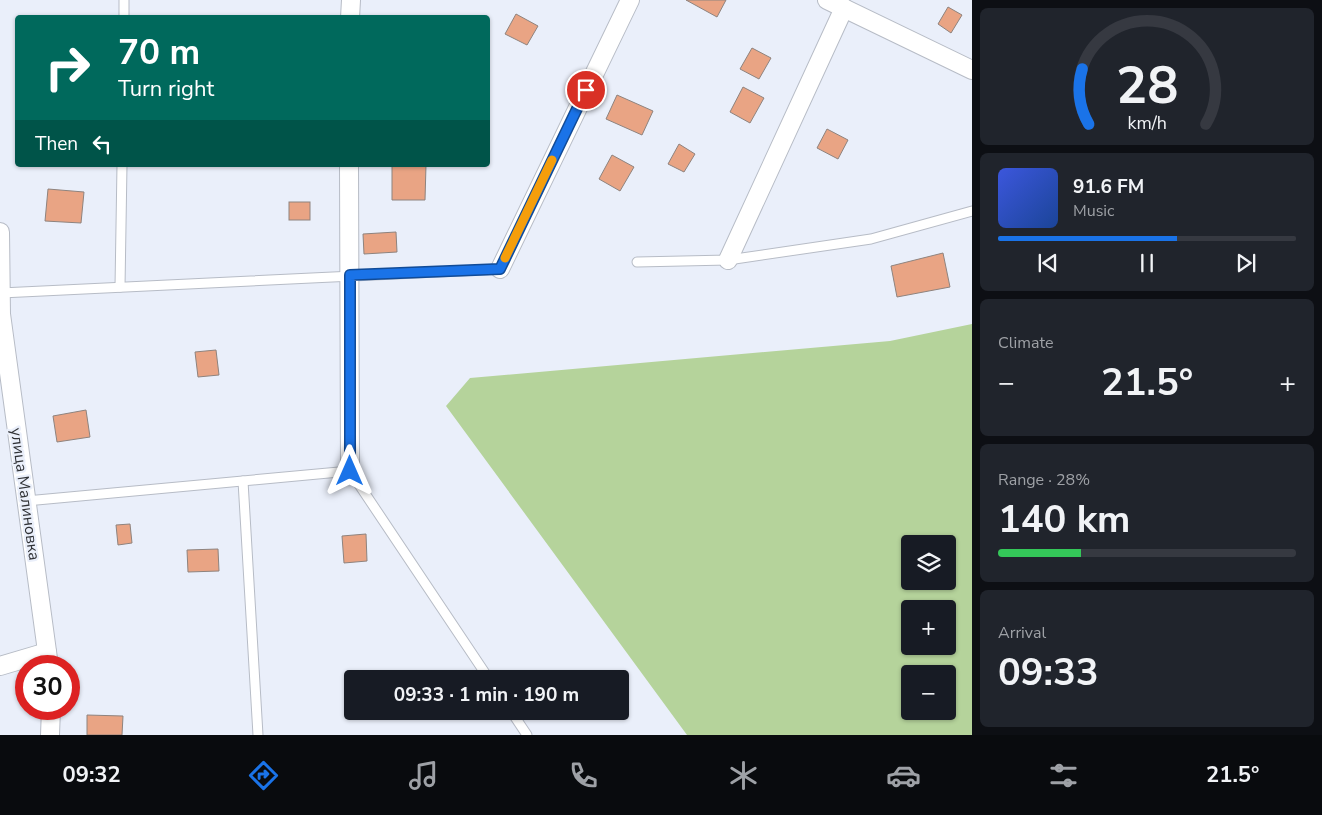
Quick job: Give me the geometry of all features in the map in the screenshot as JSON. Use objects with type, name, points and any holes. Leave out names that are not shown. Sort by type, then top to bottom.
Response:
[{"type":"street","points":[[350,15],[351,0]]},
{"type":"street","points":[[500,269],[630,0]]},
{"type":"street","points":[[827,0],[972,70]]},
{"type":"street","points":[[728,260],[844,8]]},
{"type":"street","points":[[349,167],[350,471]]},
{"type":"street","name":"улица Малиновка","points":[[0,232],[1,314],[47,655]]},
{"type":"street","points":[[0,666],[15,664]]},
{"type":"street","points":[[50,735],[51,720]]},
{"type":"lane","points":[[124,0],[124,15]]},
{"type":"lane","points":[[120,287],[122,167]]},
{"type":"lane","points":[[637,262],[728,260],[871,239],[972,211]]},
{"type":"lane","points":[[1,293],[500,269]]},
{"type":"lane","points":[[26,501],[350,471],[483,670]]},
{"type":"lane","points":[[243,481],[258,735]]},
{"type":"lane","points":[[517,720],[527,735]]},
{"type":"green space","points":[[972,324],[972,735],[687,735],[446,406],[470,378],[890,341]]},
{"type":"building","points":[[686,0],[726,0],[717,17]]},
{"type":"building","points":[[948,7],[962,15],[951,33],[938,24]]},
{"type":"building","points":[[516,14],[538,26],[527,45],[505,34]]},
{"type":"building","points":[[752,48],[771,58],[759,79],[740,69]]},
{"type":"building","points":[[743,87],[764,98],[750,123],[730,112]]},
{"type":"building","points":[[617,95],[653,111],[642,135],[606,119]]},
{"type":"building","points":[[827,129],[848,140],[838,159],[817,148]]},
{"type":"building","points":[[679,144],[695,154],[684,172],[668,164]]},
{"type":"building","points":[[612,155],[634,167],[620,191],[599,179]]},
{"type":"building","points":[[392,167],[426,167],[425,200],[392,200]]},
{"type":"building","points":[[48,189],[84,192],[81,223],[45,221]]},
{"type":"building","points":[[289,202],[310,202],[310,220],[289,220]]},
{"type":"building","points":[[396,232],[397,252],[364,254],[363,234]]},
{"type":"building","points":[[943,253],[950,287],[897,297],[891,266]]},
{"type":"building","points":[[216,350],[219,375],[198,377],[195,352]]},
{"type":"building","points":[[86,410],[90,437],[57,442],[53,416]]},
{"type":"building","points":[[130,524],[132,543],[118,545],[116,525]]},
{"type":"building","points":[[366,534],[367,561],[344,563],[342,536]]},
{"type":"building","points":[[218,549],[219,571],[188,572],[187,550]]},
{"type":"building","points":[[87,715],[123,716],[122,735],[87,735]]},
{"type":"slow traffic","points":[[505,258],[552,160]]},
{"type":"route","points":[[350,471],[350,275],[500,269],[586,90]]}]
